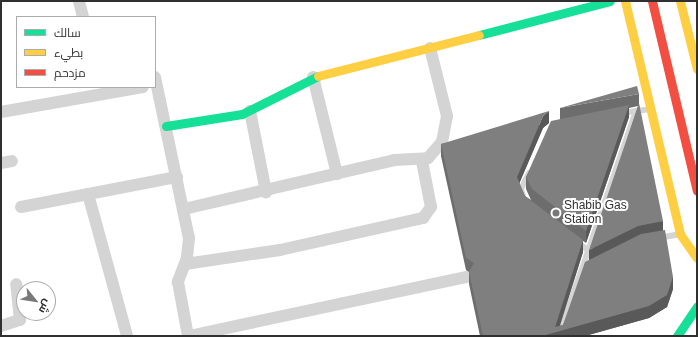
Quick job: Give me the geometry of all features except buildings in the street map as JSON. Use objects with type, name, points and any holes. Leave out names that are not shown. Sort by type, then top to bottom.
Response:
[{"type":"main road","points":[[166,126],[250,111],[280,91],[313,77],[610,1]]},
{"type":"main road","points":[[625,1],[680,234],[697,258]]},
{"type":"main road","points":[[652,1],[697,191]]},
{"type":"main road","points":[[680,1],[697,70]]},
{"type":"main road","points":[[677,336],[697,306]]},
{"type":"street","points":[[79,1],[83,16]]},
{"type":"street","points":[[184,209],[266,192],[394,160],[422,161],[438,148],[446,126],[446,107],[430,48]]},
{"type":"street","points":[[313,77],[337,174]]},
{"type":"street","points":[[156,82],[184,209],[190,244],[178,288],[188,336],[467,277]]},
{"type":"street","points":[[1,112],[100,91],[132,88]]},
{"type":"street","points":[[250,111],[266,192]]},
{"type":"street","points":[[185,264],[280,250],[423,218],[431,207],[422,161]]},
{"type":"street","points":[[21,207],[177,178]]},
{"type":"street","points":[[88,194],[126,336]]},
{"type":"street","points":[[1,326],[17,321]]},
{"type":"lane","points":[[613,115],[650,109]]},
{"type":"lane","points":[[559,336],[580,270],[636,111]]},
{"type":"lane","points":[[528,204],[521,189],[531,167]]},
{"type":"lane","points":[[653,240],[680,234]]},
{"type":"lane","points":[[570,236],[588,250]]},
{"type":"lane","points":[[580,270],[595,262]]},
{"type":"traffic: fast","points":[[479,35],[610,1]]},
{"type":"traffic: fast","points":[[166,126],[242,114],[318,76]]},
{"type":"traffic: fast","points":[[677,336],[697,306]]},
{"type":"traffic: slow","points":[[625,1],[680,234],[697,258]]},
{"type":"traffic: slow","points":[[680,1],[697,69]]},
{"type":"traffic: slow","points":[[318,76],[479,35]]},
{"type":"traffic: jam","points":[[652,1],[697,191]]},
{"type":"place","name":"Shabib Gas Station","points":[[556,213]]}]
